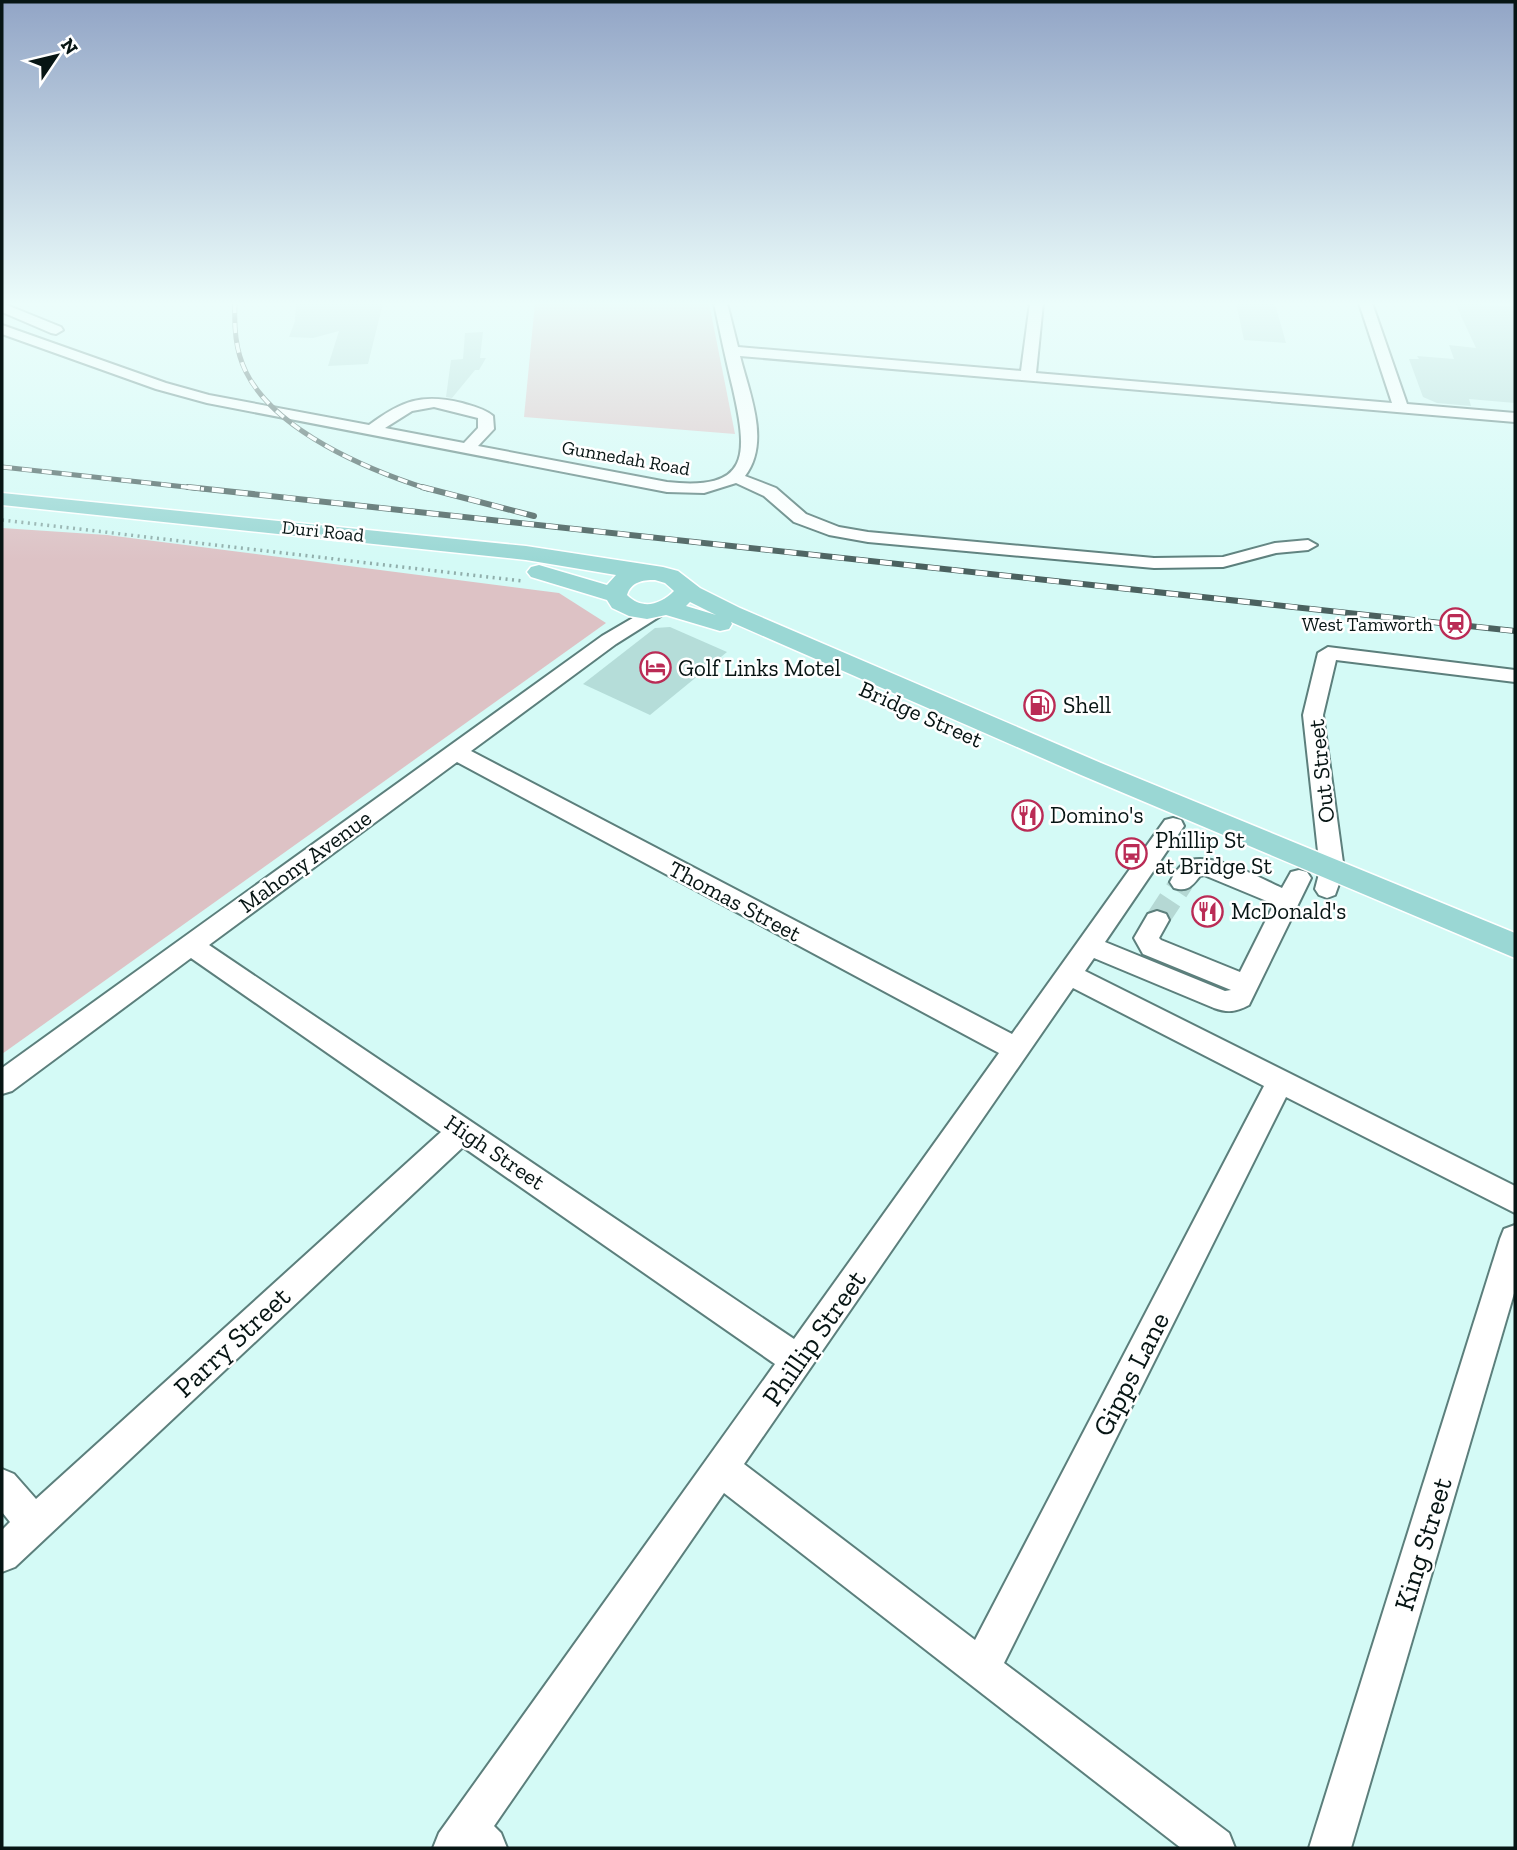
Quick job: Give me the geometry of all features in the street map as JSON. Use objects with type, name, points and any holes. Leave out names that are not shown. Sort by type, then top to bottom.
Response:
[{"type":"main road","name":"Duri Road","points":[[2,499],[526,553],[665,575],[681,583],[669,602],[637,610],[572,580],[530,570],[2,511]]},
{"type":"main road","points":[[619,600],[620,583],[644,573]]},
{"type":"main road","name":"Bridge Street","points":[[669,602],[731,613],[1091,769],[1312,884],[1515,946]]},
{"type":"main road","name":"Bridge Street","points":[[669,602],[1173,826],[1515,966]]},
{"type":"main road","name":"Bridge Street","points":[[1091,769],[1156,804],[1170,817],[1173,826]]},
{"type":"street","name":"Gunnedah Road","points":[[173,389],[207,399],[683,489],[715,487],[735,477]]},
{"type":"street","points":[[740,389],[750,440],[747,461],[735,477],[770,492],[800,518],[835,531],[868,537],[1154,564],[1223,562],[1275,548],[1308,545]]},
{"type":"street","points":[[1183,389],[1515,418]]},
{"type":"street","points":[[1395,389],[1401,408]]},
{"type":"street","points":[[371,431],[420,402],[466,408],[485,416],[486,429],[467,449]]},
{"type":"street","points":[[609,640],[619,600]]},
{"type":"street","name":"Mahony Avenue","points":[[2,1083],[609,640],[669,602]]},
{"type":"street","name":"Out Street","points":[[1312,884],[1313,715],[1328,653],[1515,676]]},
{"type":"street","name":"Thomas Street","points":[[455,752],[1016,1049]]},
{"type":"street","name":"Phillip Street","points":[[469,1842],[722,1469],[1173,826]]},
{"type":"street","points":[[1090,946],[1223,1001],[1233,1002],[1240,998],[1312,884],[1206,866],[1192,869],[1182,882]]},
{"type":"street","points":[[1157,920],[1146,938],[1152,947],[1246,985]]},
{"type":"street","name":"High Street","points":[[191,945],[798,1361]]},
{"type":"street","points":[[1070,975],[1515,1200]]},
{"type":"street","name":"Gipps Lane","points":[[981,1669],[1281,1080]]},
{"type":"street","name":"Parry Street","points":[[2,1554],[463,1130]]},
{"type":"street","name":"King Street","points":[[1330,1848],[1515,1239]]},
{"type":"street","points":[[722,1469],[1214,1848]]},
{"type":"street","points":[[2,1486],[34,1523]]},
{"type":"path","points":[[2,520],[534,583]]},
{"type":"shaded area","points":[[527,389],[726,389],[735,434],[524,417]]},
{"type":"shaded area","points":[[2,528],[107,535],[559,593],[606,623],[2,1054]]},
{"type":"building","points":[[447,389],[459,389],[452,398],[446,397]]},
{"type":"building","points":[[1420,389],[1515,389],[1515,403],[1469,399],[1471,406],[1437,403],[1423,397]]},
{"type":"building","name":"Golf Links Motel","points":[[670,627],[727,652],[650,715],[583,684],[655,628]]},
{"type":"tunnel","points":[[1157,920],[1182,882]]},
{"type":"railway","points":[[258,389],[278,412],[325,446],[378,471],[422,487]]},
{"type":"railway","points":[[2,467],[204,489]]},
{"type":"railway","points":[[188,487],[1515,631]]},
{"type":"railway","points":[[422,487],[534,516]]},
{"type":"railway","points":[[422,487],[428,489]]},
{"type":"place","name":"West Tamworth","points":[[1456,624]]},
{"type":"place","name":"Golf Links Motel","points":[[655,668]]},
{"type":"place","name":"Shell","points":[[1040,705]]},
{"type":"place","name":"Domino's","points":[[1027,815]]},
{"type":"place","name":"Phillip St at Bridge St","points":[[1132,853]]},
{"type":"place","name":"McDonald's","points":[[1208,911]]}]
